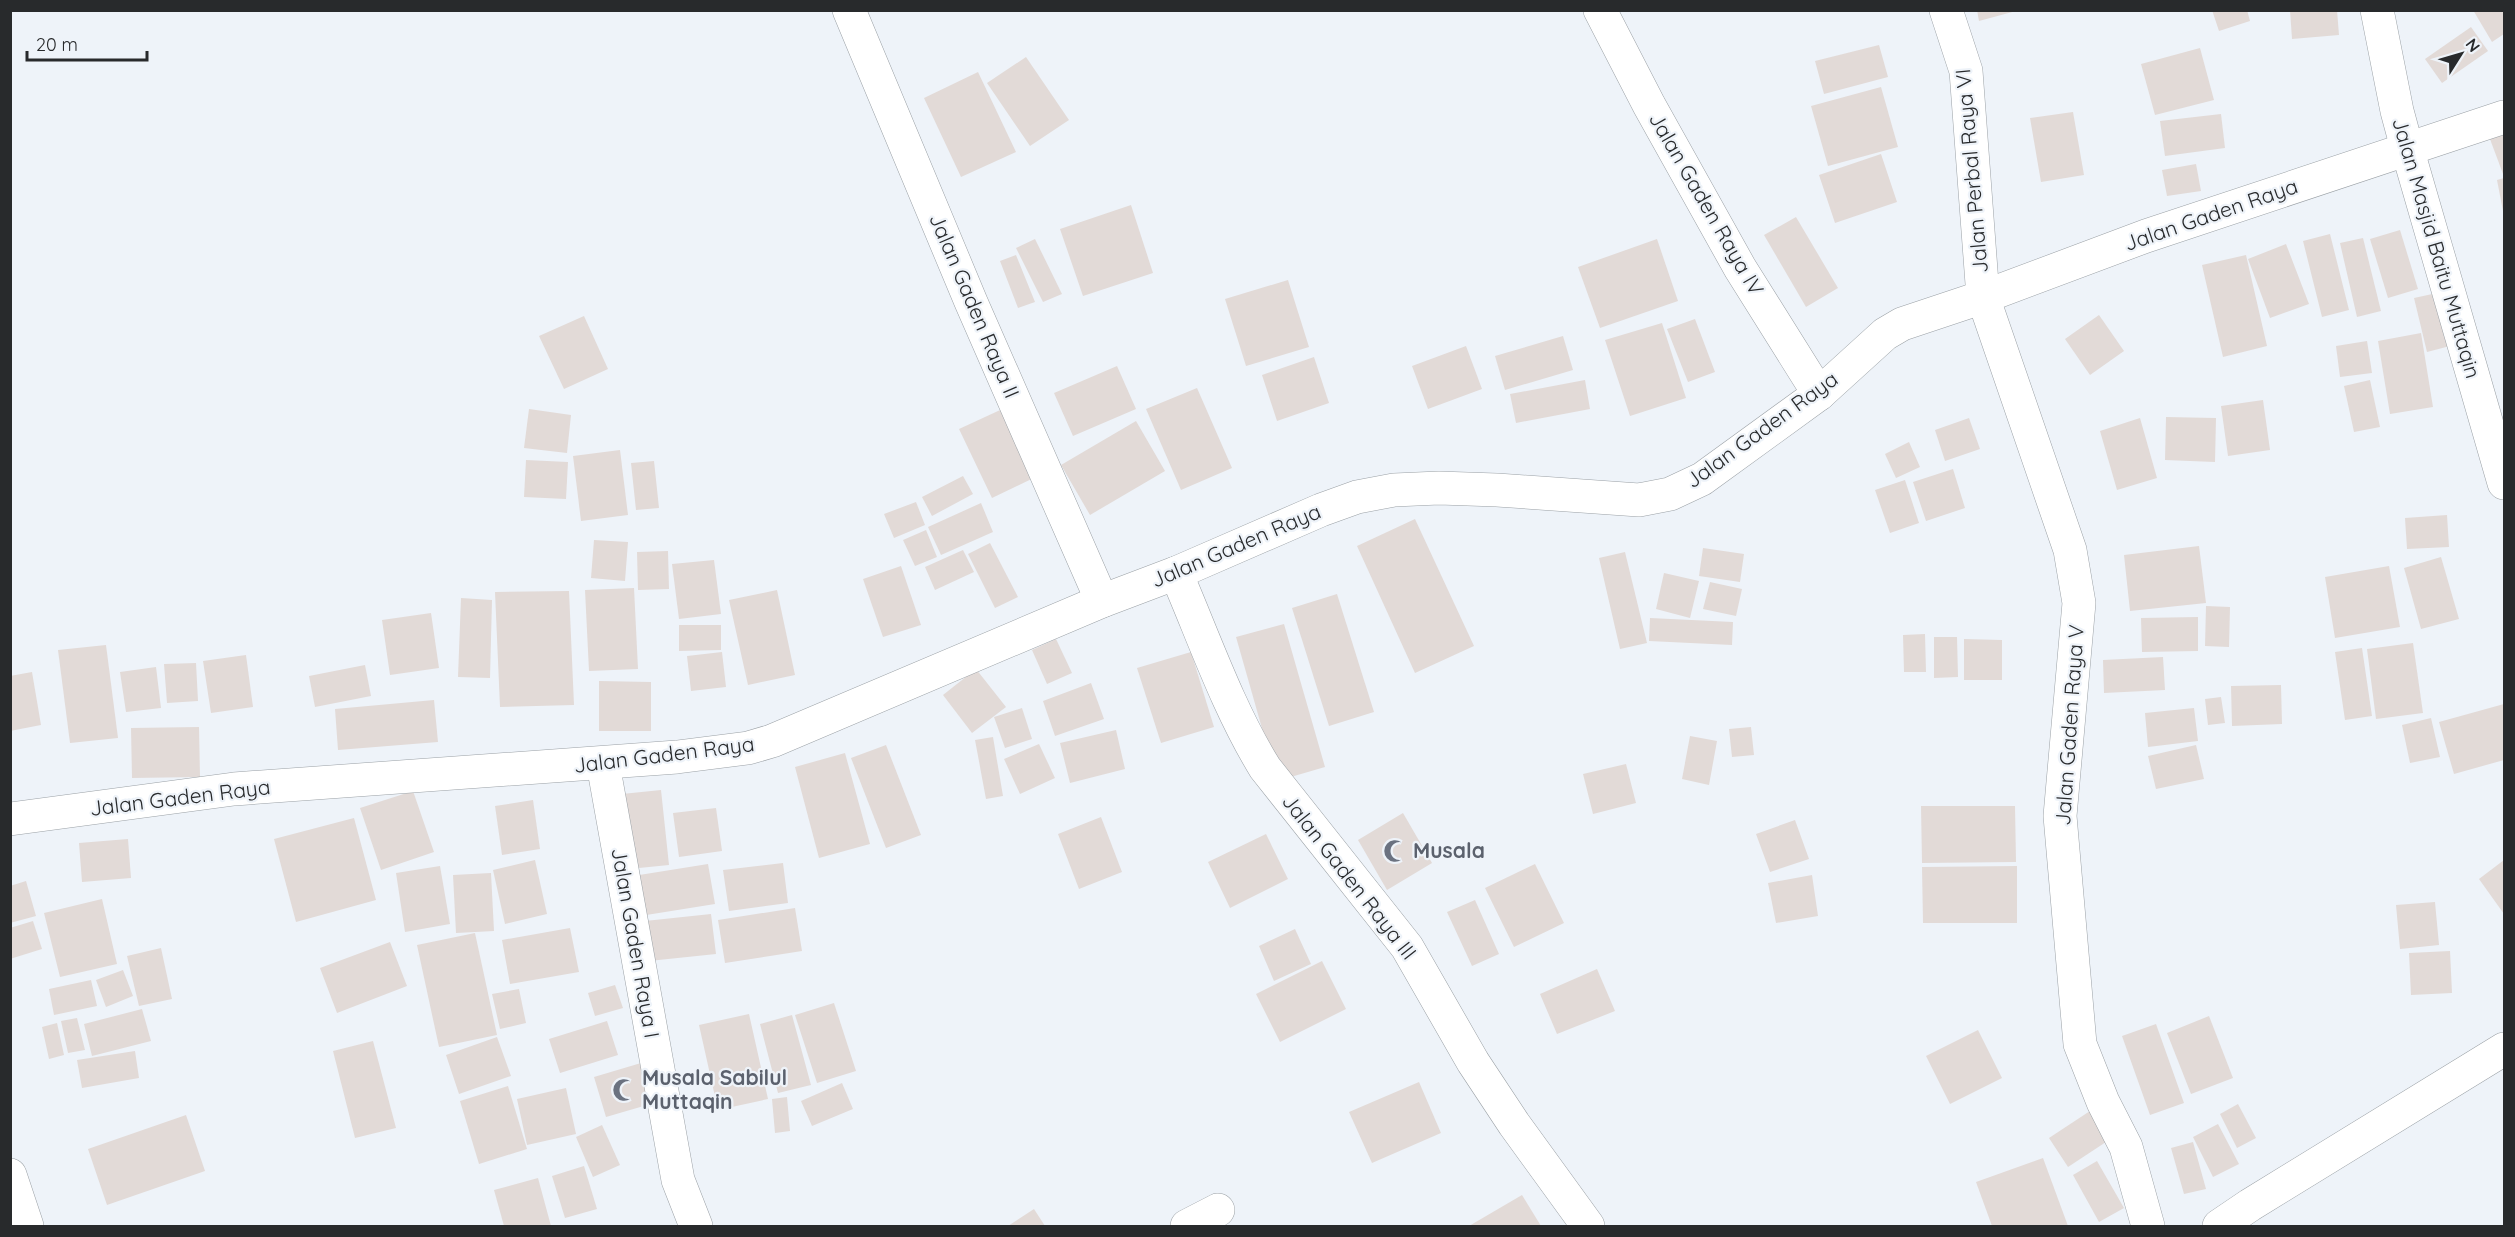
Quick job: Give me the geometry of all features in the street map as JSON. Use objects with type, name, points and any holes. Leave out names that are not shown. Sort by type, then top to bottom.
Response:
[{"type":"street","name":"Jalan Gaden Raya II","points":[[849,10],[971,302],[1102,601]]},
{"type":"street","name":"Jalan Gaden Raya IV","points":[[1600,10],[1649,105],[1740,268],[1819,394]]},
{"type":"street","name":"Jalan Perbal Raya VI","points":[[1946,10],[1966,71],[1983,297]]},
{"type":"street","name":"Jalan Masjid Baitu Muttaqin","points":[[2377,10],[2397,111],[2407,148],[2505,483]]},
{"type":"street","name":"Jalan Gaden Raya","points":[[10,819],[234,789],[603,764],[738,749],[772,741],[1102,601],[1176,573],[1321,510],[1357,497],[1394,490],[1439,488],[1639,500],[1670,494],[1702,479],[1819,394],[1885,334],[1902,324],[1983,297],[2146,236],[2505,117]]},
{"type":"street","name":"Jalan Gaden Raya V","points":[[1983,297],[2070,550],[2079,603],[2060,816],[2080,1044],[2103,1102],[2126,1147],[2148,1227]]},
{"type":"street","name":"Jalan Gaden Raya III","points":[[1176,573],[1225,688],[1265,768],[1407,947],[1473,1062],[1588,1227]]},
{"type":"street","name":"Jalan Gaden Raya I","points":[[603,764],[678,1180],[696,1227]]},
{"type":"street","points":[[2219,1227],[2250,1205],[2505,1048]]},
{"type":"street","points":[[10,1175],[27,1227]]},
{"type":"street","points":[[1187,1227],[1218,1210]]},
{"type":"building","points":[[1977,10],[2016,10],[2016,11],[1979,21]]},
{"type":"building","points":[[2212,10],[2247,10],[2250,21],[2219,31]]},
{"type":"building","points":[[2290,10],[2337,10],[2339,35],[2292,39]]},
{"type":"building","points":[[2473,10],[2504,10],[2504,34],[2492,42]]},
{"type":"building","points":[[2471,27],[2488,51],[2442,83],[2425,59]]},
{"type":"building","points":[[1879,45],[1888,77],[1824,94],[1815,61]]},
{"type":"building","points":[[2200,48],[2214,100],[2155,115],[2141,64]]},
{"type":"building","points":[[1026,57],[1069,120],[1030,146],[987,83]]},
{"type":"building","points":[[978,72],[1016,152],[961,177],[924,98]]},
{"type":"building","points":[[1881,87],[1898,147],[1828,166],[1811,106]]},
{"type":"building","points":[[2073,112],[2084,175],[2041,182],[2030,118]]},
{"type":"building","points":[[2221,114],[2225,148],[2165,156],[2160,121]]},
{"type":"building","points":[[2504,125],[2504,173],[2503,174],[2487,131]]},
{"type":"building","points":[[1881,154],[1897,202],[1835,223],[1819,175]]},
{"type":"building","points":[[2196,164],[2201,191],[2167,196],[2162,170]]},
{"type":"building","points":[[2504,178],[2504,211],[2503,211],[2497,180]]},
{"type":"building","points":[[1131,205],[1153,273],[1083,296],[1060,229]]},
{"type":"building","points":[[1796,217],[1838,288],[1806,307],[1764,235]]},
{"type":"building","points":[[2400,230],[2418,289],[2388,298],[2370,239]]},
{"type":"building","points":[[2330,234],[2349,310],[2322,317],[2303,241]]},
{"type":"building","points":[[2363,238],[2381,311],[2357,317],[2340,243]]},
{"type":"building","points":[[1035,239],[1062,294],[1043,302],[1016,248]]},
{"type":"building","points":[[1657,239],[1678,301],[1600,328],[1578,267]]},
{"type":"building","points":[[2286,244],[2309,304],[2270,318],[2248,259]]},
{"type":"building","points":[[1016,255],[1035,302],[1018,308],[1000,261]]},
{"type":"building","points":[[2246,255],[2267,346],[2223,357],[2202,265]]},
{"type":"building","points":[[1288,280],[1309,347],[1246,366],[1225,299]]},
{"type":"building","points":[[2437,293],[2450,346],[2427,352],[2414,298]]},
{"type":"building","points":[[2099,315],[2124,351],[2090,375],[2065,339]]},
{"type":"building","points":[[584,316],[608,369],[564,389],[539,336]]},
{"type":"building","points":[[1695,319],[1715,372],[1688,382],[1667,329]]},
{"type":"building","points":[[1662,323],[1686,398],[1630,416],[1605,340]]},
{"type":"building","points":[[2421,333],[2433,407],[2390,414],[2378,341]]},
{"type":"building","points":[[1563,336],[1573,370],[1505,390],[1495,356]]},
{"type":"building","points":[[2367,341],[2372,373],[2340,377],[2336,346]]},
{"type":"building","points":[[1466,346],[1482,389],[1428,409],[1412,366]]},
{"type":"building","points":[[1314,357],[1329,403],[1277,421],[1262,375]]},
{"type":"building","points":[[1117,366],[1136,409],[1073,436],[1054,393]]},
{"type":"building","points":[[1585,380],[1590,409],[1516,423],[1510,394]]},
{"type":"building","points":[[2370,380],[2380,427],[2354,432],[2344,386]]},
{"type":"building","points":[[1197,388],[1232,468],[1181,490],[1146,409]]},
{"type":"building","points":[[2263,400],[2270,450],[2228,456],[2221,406]]},
{"type":"building","points":[[1011,405],[1044,473],[992,498],[959,429]]},
{"type":"building","points":[[529,409],[571,415],[567,453],[524,448]]},
{"type":"building","points":[[2166,417],[2216,418],[2215,462],[2165,460]]},
{"type":"building","points":[[1969,418],[1980,449],[1945,461],[1935,430]]},
{"type":"building","points":[[2140,418],[2157,478],[2117,490],[2100,431]]},
{"type":"building","points":[[1136,421],[1165,471],[1090,515],[1061,465]]},
{"type":"building","points":[[1909,442],[1920,467],[1896,478],[1885,454]]},
{"type":"building","points":[[620,450],[628,515],[581,521],[573,456]]},
{"type":"building","points":[[526,460],[568,462],[566,499],[524,497]]},
{"type":"building","points":[[654,461],[659,508],[636,510],[631,463]]},
{"type":"building","points":[[1953,469],[1965,508],[1926,521],[1913,482]]},
{"type":"building","points":[[963,476],[973,494],[932,516],[922,497]]},
{"type":"building","points":[[1905,480],[1919,523],[1890,533],[1875,490]]},
{"type":"building","points":[[916,502],[925,525],[894,538],[884,514]]},
{"type":"building","points":[[981,503],[993,532],[941,555],[928,527]]},
{"type":"building","points":[[2447,515],[2449,547],[2407,549],[2405,518]]},
{"type":"building","points":[[1415,519],[1474,646],[1415,673],[1357,546]]},
{"type":"building","points":[[926,530],[937,557],[915,566],[903,540]]},
{"type":"building","points":[[594,540],[628,542],[625,581],[591,578]]},
{"type":"building","points":[[990,543],[1018,597],[995,608],[968,554]]},
{"type":"building","points":[[2199,546],[2206,603],[2130,611],[2124,555]]},
{"type":"building","points":[[1703,548],[1744,554],[1740,582],[1699,576]]},
{"type":"building","points":[[963,550],[974,572],[935,590],[925,567]]},
{"type":"building","points":[[668,551],[669,589],[638,590],[637,552]]},
{"type":"building","points":[[1625,552],[1647,643],[1620,649],[1599,558]]},
{"type":"building","points":[[2441,557],[2459,619],[2421,629],[2404,568]]},
{"type":"building","points":[[714,560],[721,614],[679,619],[672,564]]},
{"type":"building","points":[[901,566],[921,625],[883,637],[863,579]]},
{"type":"building","points":[[2389,566],[2400,627],[2335,638],[2325,577]]},
{"type":"building","points":[[1664,573],[1699,581],[1690,618],[1656,609]]},
{"type":"building","points":[[1710,582],[1742,589],[1736,616],[1703,609]]},
{"type":"building","points":[[634,588],[638,669],[589,671],[585,590]]},
{"type":"building","points":[[777,590],[795,675],[748,685],[729,600]]},
{"type":"building","points":[[569,591],[574,705],[500,707],[495,592]]},
{"type":"building","points":[[1337,594],[1374,712],[1329,726],[1292,608]]},
{"type":"building","points":[[461,598],[492,600],[490,678],[458,677]]},
{"type":"building","points":[[2206,606],[2230,607],[2229,647],[2205,646]]},
{"type":"building","points":[[431,613],[439,668],[390,675],[382,620]]},
{"type":"building","points":[[2198,617],[2198,651],[2142,652],[2141,618]]},
{"type":"building","points":[[1650,618],[1733,622],[1732,645],[1649,641]]},
{"type":"building","points":[[1284,624],[1325,767],[1277,781],[1236,637]]},
{"type":"building","points":[[679,625],[721,625],[721,650],[679,651]]},
{"type":"building","points":[[1925,634],[1926,672],[1904,672],[1903,635]]},
{"type":"building","points":[[1934,637],[1957,637],[1958,677],[1934,678]]},
{"type":"building","points":[[1056,639],[1072,673],[1047,684],[1032,650]]},
{"type":"building","points":[[1964,639],[2002,640],[2002,680],[1964,680]]},
{"type":"building","points":[[2413,643],[2423,713],[2376,719],[2367,649]]},
{"type":"building","points":[[106,645],[118,738],[70,743],[58,650]]},
{"type":"building","points":[[2362,648],[2372,716],[2345,720],[2335,652]]},
{"type":"building","points":[[722,652],[726,687],[691,691],[687,656]]},
{"type":"building","points":[[1191,652],[1214,727],[1161,743],[1137,668]]},
{"type":"building","points":[[246,655],[253,707],[211,713],[203,661]]},
{"type":"building","points":[[2163,657],[2165,690],[2104,693],[2103,660]]},
{"type":"building","points":[[196,663],[198,701],[167,703],[164,664]]},
{"type":"building","points":[[365,665],[371,696],[315,707],[309,676]]},
{"type":"building","points":[[156,667],[161,708],[126,712],[120,672]]},
{"type":"building","points":[[976,669],[1006,707],[972,733],[943,695]]},
{"type":"building","points":[[32,672],[41,725],[10,731],[10,676]]},
{"type":"building","points":[[599,681],[651,682],[651,731],[599,731]]},
{"type":"building","points":[[1091,683],[1104,719],[1055,736],[1043,701]]},
{"type":"building","points":[[2281,685],[2282,724],[2232,726],[2231,686]]},
{"type":"building","points":[[2221,697],[2225,723],[2208,725],[2205,699]]},
{"type":"building","points":[[434,700],[438,742],[338,750],[335,709]]},
{"type":"building","points":[[2504,704],[2504,760],[2454,774],[2439,722]]},
{"type":"building","points":[[1022,708],[1032,739],[1005,748],[994,717]]},
{"type":"building","points":[[2194,708],[2198,741],[2148,747],[2145,713]]},
{"type":"building","points":[[2431,718],[2440,757],[2410,763],[2402,725]]},
{"type":"building","points":[[199,727],[200,777],[132,778],[131,728]]},
{"type":"building","points":[[1751,727],[1754,755],[1732,757],[1729,729]]},
{"type":"building","points":[[1116,730],[1125,769],[1070,783],[1060,743]]},
{"type":"building","points":[[1690,736],[1717,741],[1709,785],[1682,779]]},
{"type":"building","points":[[993,737],[1003,796],[986,799],[975,740]]},
{"type":"building","points":[[1039,744],[1055,778],[1020,794],[1004,759]]},
{"type":"building","points":[[886,745],[921,835],[886,848],[851,758]]},
{"type":"building","points":[[2196,745],[2204,779],[2156,789],[2148,756]]},
{"type":"building","points":[[845,753],[870,844],[819,858],[795,767]]},
{"type":"building","points":[[1626,764],[1636,803],[1593,814],[1583,774]]},
{"type":"building","points":[[661,790],[669,865],[629,869],[622,794]]},
{"type":"building","points":[[413,791],[434,852],[381,870],[360,808]]},
{"type":"building","points":[[533,800],[540,849],[502,855],[495,806]]},
{"type":"building","points":[[1921,806],[2015,806],[2016,862],[1922,863]]},
{"type":"building","points":[[716,808],[722,851],[679,857],[673,813]]},
{"type":"building","name":"Musala","points":[[1403,813],[1432,863],[1387,890],[1358,840]]},
{"type":"building","points":[[1101,817],[1122,872],[1079,889],[1058,834]]},
{"type":"building","points":[[354,818],[376,900],[296,922],[274,839]]},
{"type":"building","points":[[1795,820],[1809,859],[1770,872],[1756,834]]},
{"type":"building","points":[[1266,834],[1288,879],[1230,908],[1208,862]]},
{"type":"building","points":[[128,839],[131,878],[82,882],[79,843]]},
{"type":"building","points":[[535,860],[547,914],[505,924],[493,870]]},
{"type":"building","points":[[2504,860],[2504,914],[2479,879]]},
{"type":"building","points":[[783,863],[788,903],[729,911],[723,870]]},
{"type":"building","points":[[708,864],[715,904],[640,916],[633,876]]},
{"type":"building","points":[[1535,864],[1564,923],[1514,947],[1485,888]]},
{"type":"building","points":[[440,866],[450,924],[405,932],[396,873]]},
{"type":"building","points":[[2017,866],[2017,923],[1923,923],[1922,867]]},
{"type":"building","points":[[491,873],[494,931],[456,933],[453,875]]},
{"type":"building","points":[[1812,875],[1818,916],[1776,923],[1768,883]]},
{"type":"building","points":[[26,881],[36,916],[10,923],[10,886]]},
{"type":"building","points":[[102,899],[117,964],[60,977],[44,913]]},
{"type":"building","points":[[1475,900],[1499,954],[1472,966],[1447,912]]},
{"type":"building","points":[[2435,902],[2439,945],[2400,949],[2396,905]]},
{"type":"building","points":[[795,908],[802,951],[725,963],[718,920]]},
{"type":"building","points":[[711,914],[716,954],[649,961],[645,921]]},
{"type":"building","points":[[33,921],[42,949],[10,959],[10,928]]},
{"type":"building","points":[[570,928],[579,972],[510,984],[502,940]]},
{"type":"building","points":[[1295,929],[1311,964],[1274,981],[1259,946]]},
{"type":"building","points":[[475,933],[497,1035],[439,1047],[417,945]]},
{"type":"building","points":[[390,942],[407,986],[337,1013],[320,968]]},
{"type":"building","points":[[161,948],[172,999],[139,1006],[127,956]]},
{"type":"building","points":[[2450,951],[2452,993],[2411,995],[2409,953]]},
{"type":"building","points":[[1322,961],[1346,1009],[1280,1042],[1256,994]]},
{"type":"building","points":[[1597,969],[1615,1011],[1557,1034],[1540,994]]},
{"type":"building","points":[[123,970],[133,996],[106,1007],[96,980]]},
{"type":"building","points":[[91,980],[97,1006],[54,1015],[49,989]]},
{"type":"building","points":[[615,985],[623,1008],[595,1016],[588,993]]},
{"type":"building","points":[[519,989],[526,1023],[500,1029],[492,994]]},
{"type":"building","points":[[834,1003],[856,1071],[817,1083],[795,1015]]},
{"type":"building","points":[[142,1009],[151,1041],[92,1056],[84,1024]]},
{"type":"building","points":[[749,1014],[768,1099],[718,1110],[699,1025]]},
{"type":"building","points":[[792,1015],[811,1085],[778,1093],[760,1024]]},
{"type":"building","points":[[2209,1016],[2233,1078],[2191,1094],[2167,1033]]},
{"type":"building","points":[[77,1018],[85,1050],[68,1053],[61,1021]]},
{"type":"building","points":[[607,1021],[618,1055],[560,1073],[549,1039]]},
{"type":"building","points":[[57,1023],[64,1055],[49,1059],[42,1027]]},
{"type":"building","points":[[2156,1024],[2184,1103],[2150,1115],[2122,1036]]},
{"type":"building","points":[[1978,1030],[2002,1078],[1950,1104],[1926,1056]]},
{"type":"building","points":[[497,1037],[511,1076],[459,1094],[446,1055]]},
{"type":"building","points":[[373,1041],[396,1128],[355,1138],[333,1051]]},
{"type":"building","points":[[135,1051],[139,1078],[82,1088],[77,1060]]},
{"type":"building","name":"Musala Sabilul Muttaqin","points":[[641,1063],[654,1103],[606,1117],[594,1077]]},
{"type":"building","points":[[1419,1082],[1441,1133],[1372,1163],[1349,1112]]},
{"type":"building","points":[[842,1083],[853,1109],[812,1126],[801,1101]]},
{"type":"building","points":[[508,1086],[527,1149],[479,1164],[460,1101]]},
{"type":"building","points":[[566,1088],[576,1134],[527,1145],[517,1099]]},
{"type":"building","points":[[787,1097],[790,1131],[775,1133],[772,1099]]},
{"type":"building","points":[[2238,1104],[2256,1138],[2237,1148],[2220,1114]]},
{"type":"building","points":[[2090,1111],[2109,1140],[2068,1167],[2049,1138]]},
{"type":"building","points":[[186,1115],[205,1171],[107,1205],[88,1149]]},
{"type":"building","points":[[2218,1124],[2239,1164],[2213,1177],[2193,1137]]},
{"type":"building","points":[[602,1125],[620,1165],[593,1177],[576,1137]]},
{"type":"building","points":[[2193,1142],[2206,1189],[2184,1194],[2171,1148]]},
{"type":"building","points":[[2043,1158],[2068,1226],[1992,1226],[1976,1182]]},
{"type":"building","points":[[2097,1161],[2124,1208],[2099,1222],[2073,1175]]},
{"type":"building","points":[[584,1166],[597,1209],[565,1218],[552,1176]]},
{"type":"building","points":[[538,1178],[551,1226],[504,1226],[494,1190]]},
{"type":"building","points":[[1522,1195],[1541,1226],[1469,1226]]},
{"type":"building","points":[[1034,1209],[1045,1226],[1008,1226]]},
{"type":"place","name":"Musala","points":[[1395,851]]},
{"type":"place","name":"Musala Sabilul Muttaqin","points":[[624,1090]]}]
